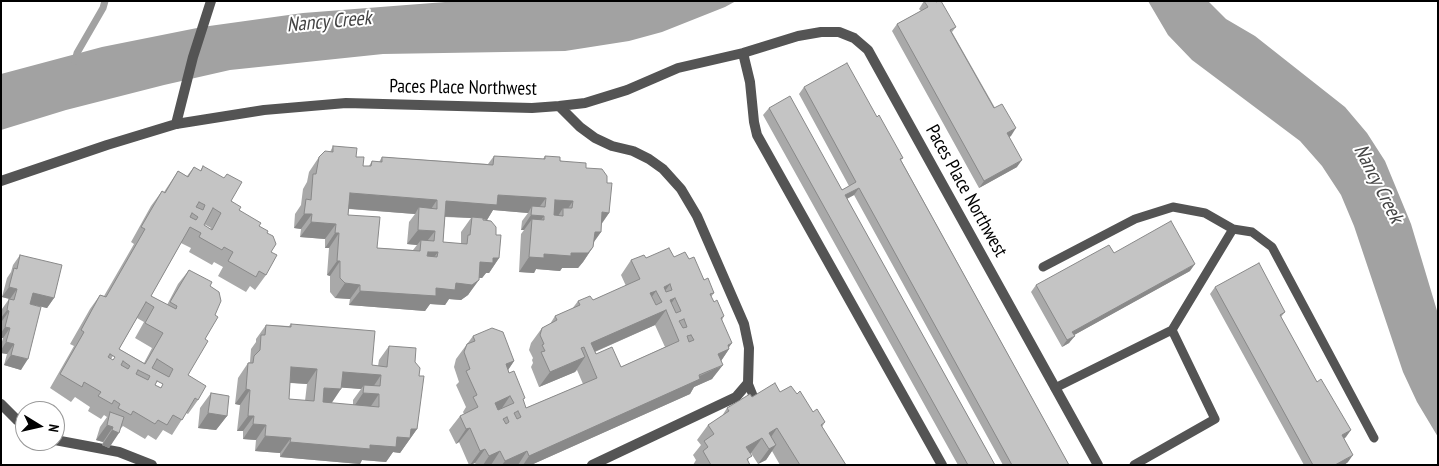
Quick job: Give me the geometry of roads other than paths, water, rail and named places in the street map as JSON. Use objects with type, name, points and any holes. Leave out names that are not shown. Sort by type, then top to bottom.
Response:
[{"type":"street","points":[[176,124],[210,5]]},
{"type":"street","name":"Paces Place Northwest","points":[[1,181],[176,124],[264,110],[346,103],[532,108],[585,103],[627,90],[678,68],[743,53],[798,36],[821,32],[839,32],[854,38],[868,50],[1098,465]]},
{"type":"street","points":[[743,53],[750,82],[756,135],[942,465]]},
{"type":"street","points":[[559,106],[580,127],[595,138],[612,146],[633,151],[649,159],[663,169],[681,189],[697,216],[744,324],[749,348],[748,384],[736,397],[592,465]]},
{"type":"street","points":[[1,404],[15,418]]},
{"type":"street","points":[[65,442],[119,452],[152,465]]},
{"type":"lane","points":[[1043,267],[1135,219],[1173,207],[1204,213],[1233,229],[1252,232],[1272,247],[1374,438]]},
{"type":"lane","points":[[1055,388],[1172,330],[1233,229]]},
{"type":"lane","points":[[1134,465],[1215,419],[1172,330]]},
{"type":"lane","points":[[748,384],[756,403]]},
{"type":"water","name":"Nancy Creek","points":[[458,1],[736,1],[662,32],[629,41],[565,51],[383,54],[230,70],[66,110],[1,130],[1,74],[102,47],[202,27],[303,13]]},
{"type":"water","name":"Nancy Creek","points":[[1148,1],[1208,1],[1226,19],[1255,36],[1345,107],[1367,133],[1385,161],[1411,224],[1438,314],[1438,437],[1417,402],[1403,372],[1354,226],[1341,195],[1322,166],[1300,141],[1192,60],[1168,35]]},
{"type":"waterway","points":[[75,61],[77,53],[103,8],[105,1]]}]
